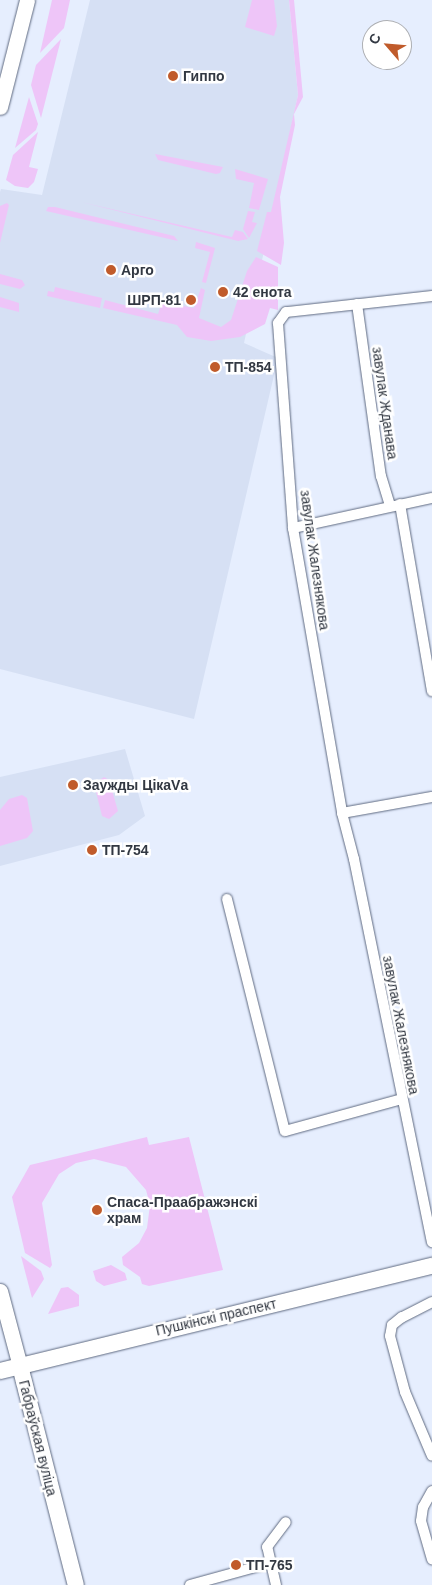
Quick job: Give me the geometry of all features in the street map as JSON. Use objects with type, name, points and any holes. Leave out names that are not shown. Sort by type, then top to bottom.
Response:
[{"type":"main road","points":[[0,107],[27,0]]},
{"type":"main road","name":"Пушкінскі праспект","points":[[0,1370],[432,1266]]},
{"type":"main road","name":"Габраўская вуліца","points":[[0,1291],[76,1585]]},
{"type":"street","points":[[357,304],[432,296]]},
{"type":"street","name":"завулак Жалезнякова","points":[[357,304],[286,312],[278,323],[293,528],[342,813],[354,859],[431,1237]]},
{"type":"street","name":"завулак Жданава","points":[[357,304],[381,476],[395,505],[432,691]]},
{"type":"street","points":[[293,528],[432,498]]},
{"type":"street","points":[[342,813],[432,797]]},
{"type":"street","points":[[226,899],[285,1131],[402,1100]]},
{"type":"street","points":[[432,1302],[402,1317],[392,1325],[390,1336],[405,1392],[432,1456]]},
{"type":"street","points":[[432,1491],[423,1507],[421,1521],[432,1559]]},
{"type":"street","points":[[276,1585],[267,1547],[286,1522]]},
{"type":"street","points":[[190,1585],[270,1563]]},
{"type":"shaded area","points":[[52,0],[70,0],[64,28],[40,53]]},
{"type":"shaded area","points":[[90,0],[289,0],[298,95],[244,343],[278,358],[194,719],[0,669],[0,192],[1,189],[42,195]]},
{"type":"shaded area","points":[[252,0],[274,0],[277,26],[274,36],[245,27]]},
{"type":"shaded area","points":[[289,0],[294,0],[303,97],[294,114],[295,125],[280,197],[284,243],[281,265],[257,251],[267,212],[271,212],[298,95]]},
{"type":"shaded area","points":[[61,39],[41,118],[31,85],[36,65]]},
{"type":"shaded area","points":[[29,97],[38,124],[36,130],[15,148]]},
{"type":"shaded area","points":[[38,132],[29,167],[38,169],[34,182],[28,188],[15,186],[6,180],[13,155]]},
{"type":"shaded area","points":[[155,154],[223,167],[220,173],[216,174],[158,160]]},
{"type":"shaded area","points":[[235,169],[268,179],[259,210],[249,208],[254,183],[236,179]]},
{"type":"shaded area","points":[[81,202],[232,237],[235,230],[243,232],[248,239],[238,241]]},
{"type":"shaded area","points":[[7,203],[9,205],[0,243],[0,206]]},
{"type":"shaded area","points":[[48,207],[55,207],[174,236],[178,241],[46,211]]},
{"type":"shaded area","points":[[248,211],[255,212],[252,222],[257,223],[249,238],[243,229]]},
{"type":"shaded area","points":[[196,242],[215,248],[206,283],[202,282],[210,252],[195,248]]},
{"type":"shaded area","points":[[256,257],[278,267],[278,310],[270,308],[265,324],[240,337],[211,341],[187,337],[177,325],[103,308],[105,300],[158,314],[162,302],[194,308],[201,288],[205,290],[199,318],[221,327],[231,320],[247,271]]},
{"type":"shaded area","points":[[0,274],[22,280],[25,285],[20,289],[0,284]]},
{"type":"shaded area","points":[[55,287],[102,298],[100,308],[47,296],[48,291],[54,292]]},
{"type":"shaded area","points":[[0,297],[19,303],[19,312],[0,307]]},
{"type":"shaded area","points":[[125,749],[145,816],[119,835],[0,866],[0,777]]},
{"type":"shaded area","points":[[104,777],[109,780],[118,811],[109,819],[102,816],[94,784]]},
{"type":"shaded area","points":[[22,795],[27,798],[33,831],[27,838],[0,846],[0,810],[9,799]]},
{"type":"shaded area","points":[[147,1137],[149,1145],[189,1137],[223,1270],[149,1286],[142,1284],[140,1277],[123,1265],[122,1257],[139,1243],[147,1228],[150,1205],[146,1190],[126,1167],[94,1159],[76,1163],[59,1174],[42,1203],[52,1265],[50,1268],[25,1253],[12,1197],[30,1165]]},
{"type":"shaded area","points":[[21,1256],[41,1271],[44,1279],[32,1298]]},
{"type":"shaded area","points":[[111,1265],[125,1273],[127,1280],[104,1286],[96,1281],[93,1271]]},
{"type":"shaded area","points":[[68,1287],[79,1295],[79,1306],[48,1314],[61,1288]]},
{"type":"place","name":"Гиппо","points":[[173,76]]},
{"type":"place","name":"Арго","points":[[111,270]]},
{"type":"place","name":"42 енота","points":[[223,292]]},
{"type":"place","name":"ШРП-81","points":[[191,300]]},
{"type":"place","name":"ТП-854","points":[[215,367]]},
{"type":"place","name":"Заужды ЦікаVа","points":[[73,785]]},
{"type":"place","name":"ТП-754","points":[[92,850]]},
{"type":"place","name":"Спаса-Праабражэнскі храм","points":[[97,1210]]},
{"type":"place","name":"ТП-765","points":[[236,1565]]}]
